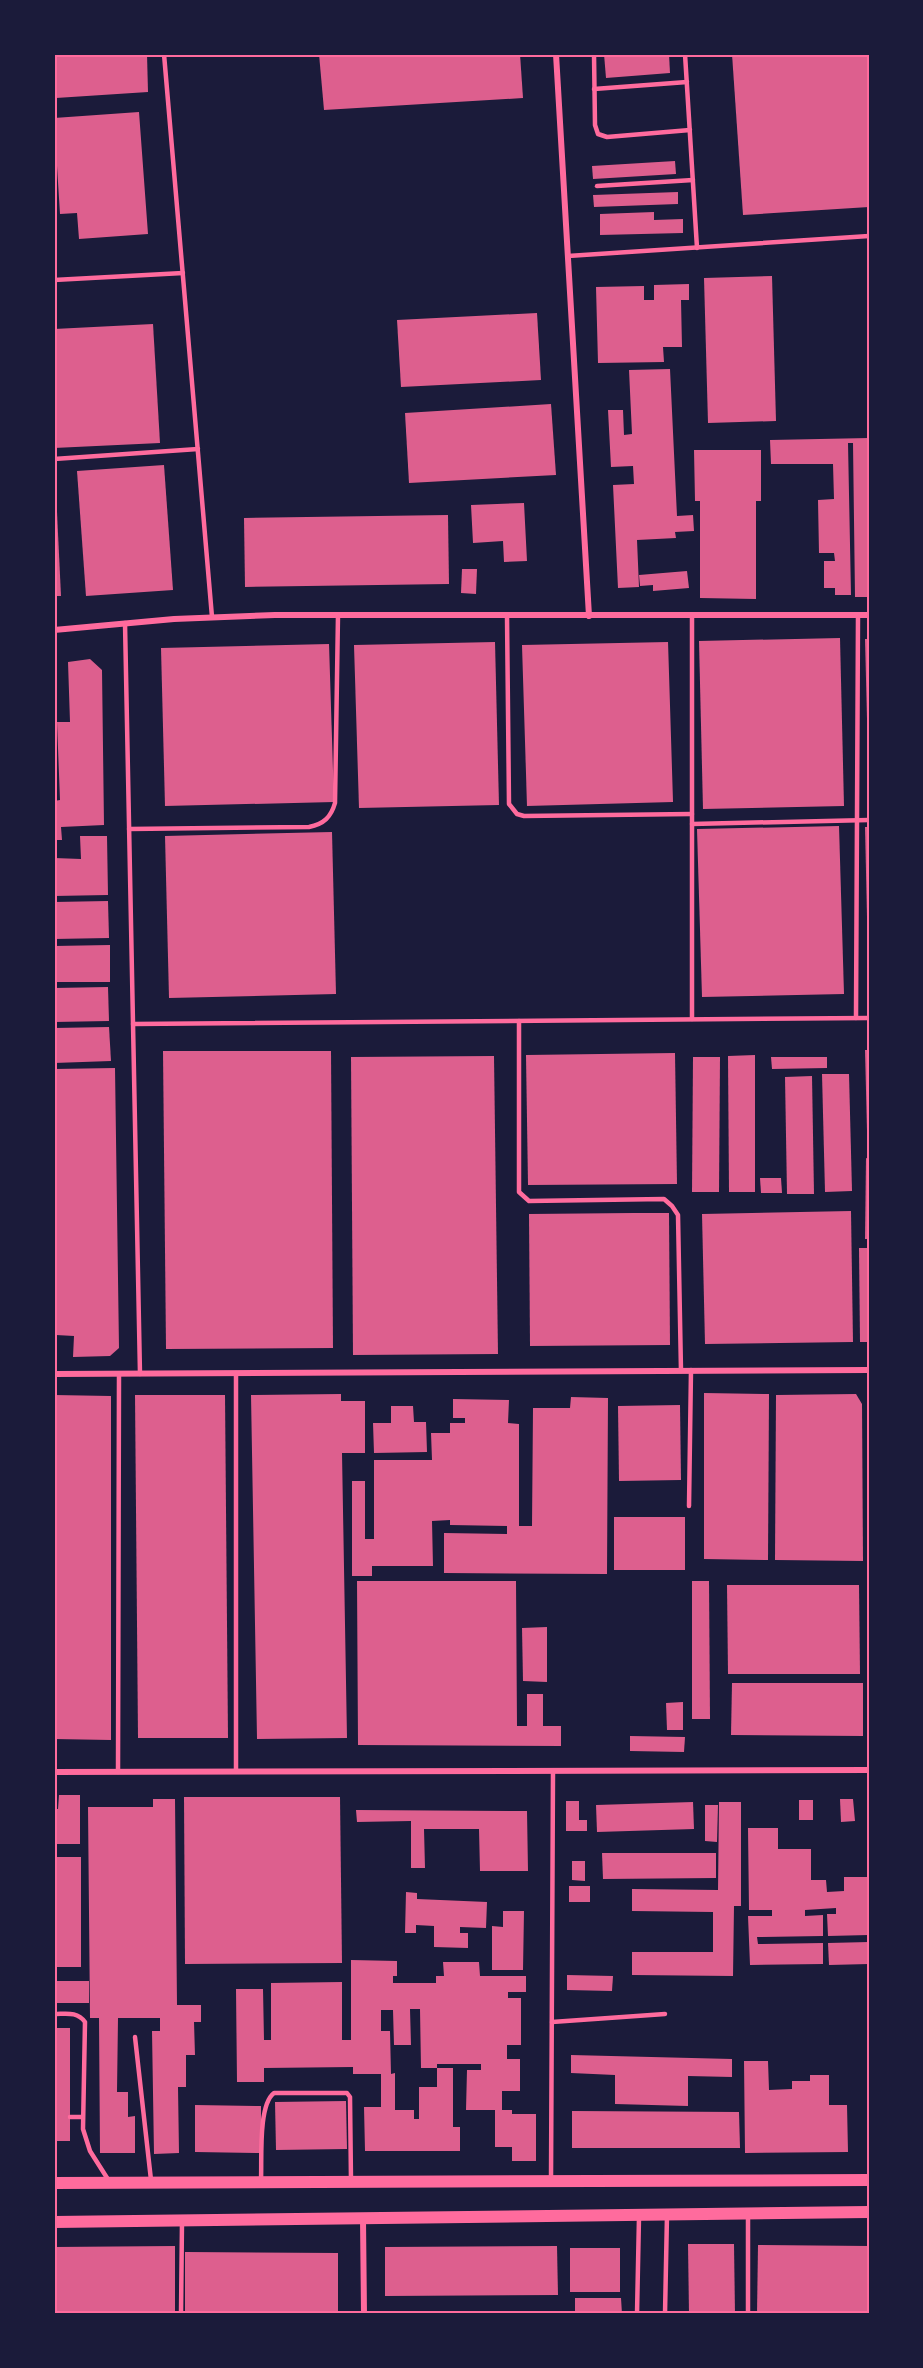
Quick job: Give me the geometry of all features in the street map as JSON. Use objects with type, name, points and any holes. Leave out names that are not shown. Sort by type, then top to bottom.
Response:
[{"type":"main road","points":[[54,2183],[869,2180]]},
{"type":"main road","points":[[54,2222],[869,2212]]},
{"type":"street","points":[[556,54],[588,616]]},
{"type":"street","points":[[54,630],[212,617],[869,615]]},
{"type":"street","points":[[54,1374],[869,1370]]},
{"type":"street","points":[[54,1772],[869,1770]]},
{"type":"street","points":[[363,2218],[364,2314]]},
{"type":"lane","points":[[164,54],[212,617]]},
{"type":"lane","points":[[594,54],[595,125],[598,134],[602,136],[690,130]]},
{"type":"lane","points":[[685,54],[697,248]]},
{"type":"lane","points":[[594,89],[687,82]]},
{"type":"lane","points":[[597,186],[693,180]]},
{"type":"lane","points":[[567,256],[869,236]]},
{"type":"lane","points":[[54,280],[183,273]]},
{"type":"lane","points":[[54,459],[198,449]]},
{"type":"lane","points":[[129,829],[309,827],[327,820],[335,803],[338,615]]},
{"type":"lane","points":[[856,1018],[858,615]]},
{"type":"lane","points":[[507,616],[509,804],[512,810],[524,816],[692,814]]},
{"type":"lane","points":[[692,616],[692,1019]]},
{"type":"lane","points":[[125,623],[140,1374]]},
{"type":"lane","points":[[692,824],[869,820]]},
{"type":"lane","points":[[133,1024],[869,1018]]},
{"type":"lane","points":[[519,1021],[519,1192],[528,1201],[664,1199],[672,1206],[678,1215],[681,1371]]},
{"type":"lane","points":[[689,1506],[691,1370]]},
{"type":"lane","points":[[236,1373],[236,1771]]},
{"type":"lane","points":[[118,1772],[119,1374]]},
{"type":"lane","points":[[551,2182],[553,1770]]},
{"type":"lane","points":[[54,2014],[75,2014],[85,2022],[82,2117],[85,2140],[110,2183]]},
{"type":"lane","points":[[552,2022],[665,2014]]},
{"type":"lane","points":[[135,2037],[151,2182]]},
{"type":"lane","points":[[261,2183],[265,2108],[274,2092],[347,2093],[350,2097],[351,2181]]},
{"type":"lane","points":[[70,2117],[82,2117]]},
{"type":"lane","points":[[748,2213],[748,2314]]},
{"type":"lane","points":[[638,2314],[639,2214]]},
{"type":"lane","points":[[665,2314],[667,2214]]},
{"type":"lane","points":[[181,2314],[182,2220]]},
{"type":"building","points":[[54,54],[147,54],[148,92],[56,98]]},
{"type":"building","points":[[319,54],[520,54],[523,98],[324,110]]},
{"type":"building","points":[[604,54],[669,54],[670,73],[606,78]]},
{"type":"building","points":[[732,54],[869,54],[869,207],[743,215]]},
{"type":"building","points":[[139,112],[148,234],[79,239],[77,213],[60,214],[54,118]]},
{"type":"building","points":[[675,161],[676,174],[593,179],[592,166]]},
{"type":"building","points":[[678,192],[678,204],[594,207],[593,195]]},
{"type":"building","points":[[654,212],[654,220],[683,219],[683,233],[600,235],[600,214]]},
{"type":"building","points":[[772,276],[776,421],[708,423],[704,278]]},
{"type":"building","points":[[689,284],[689,300],[681,300],[682,347],[663,347],[664,362],[598,363],[596,287],[644,286],[644,300],[654,300],[654,285]]},
{"type":"building","points":[[537,313],[541,380],[401,387],[397,320]]},
{"type":"building","points":[[153,324],[160,443],[54,448],[54,329]]},
{"type":"building","points":[[670,369],[677,516],[693,515],[694,531],[675,532],[676,538],[637,540],[639,587],[618,588],[613,485],[634,484],[633,466],[611,467],[608,410],[623,410],[624,435],[632,434],[629,370]]},
{"type":"building","points":[[551,404],[556,475],[409,483],[405,413]]},
{"type":"building","points":[[869,438],[869,597],[855,597],[853,443],[848,443],[851,595],[835,595],[835,588],[824,588],[824,561],[835,561],[834,553],[819,553],[818,500],[834,499],[833,464],[771,464],[770,440]]},
{"type":"building","points":[[694,450],[761,450],[761,501],[756,501],[756,599],[700,598],[700,501],[695,501]]},
{"type":"building","points":[[164,465],[173,590],[86,596],[77,471]]},
{"type":"building","points":[[56,491],[61,596],[54,596],[54,492]]},
{"type":"building","points":[[524,503],[527,561],[504,562],[503,541],[473,543],[471,505]]},
{"type":"building","points":[[448,515],[449,584],[245,587],[244,518]]},
{"type":"building","points":[[462,569],[477,569],[476,594],[461,593]]},
{"type":"building","points":[[687,571],[689,588],[653,591],[653,585],[640,586],[639,575]]},
{"type":"building","points":[[840,638],[844,806],[703,809],[699,641]]},
{"type":"building","points":[[865,639],[869,639],[869,719],[867,719]]},
{"type":"building","points":[[495,642],[499,805],[359,808],[354,645]]},
{"type":"building","points":[[668,642],[673,802],[527,806],[522,645]]},
{"type":"building","points":[[329,644],[334,802],[165,806],[161,648]]},
{"type":"building","points":[[90,659],[102,670],[104,825],[61,827],[62,840],[54,840],[54,801],[60,800],[57,722],[70,722],[68,662]]},
{"type":"building","points":[[839,826],[844,994],[702,997],[697,829]]},
{"type":"building","points":[[865,827],[869,827],[869,917],[867,917]]},
{"type":"building","points":[[332,832],[336,994],[169,998],[165,836]]},
{"type":"building","points":[[80,836],[107,836],[108,895],[54,896],[54,858],[81,859]]},
{"type":"building","points":[[108,901],[109,938],[54,939],[54,902]]},
{"type":"building","points":[[110,945],[110,982],[54,982],[54,946]]},
{"type":"building","points":[[108,987],[109,1021],[54,1022],[54,988]]},
{"type":"building","points":[[109,1027],[111,1061],[54,1063],[54,1028]]},
{"type":"building","points":[[865,1050],[869,1050],[869,1131],[867,1131]]},
{"type":"building","points":[[163,1051],[331,1051],[333,1348],[166,1349]]},
{"type":"building","points":[[675,1053],[677,1184],[528,1185],[526,1055]]},
{"type":"building","points":[[755,1055],[755,1192],[729,1192],[728,1056]]},
{"type":"building","points":[[494,1056],[498,1354],[353,1355],[351,1057]]},
{"type":"building","points":[[693,1057],[720,1057],[719,1192],[692,1192]]},
{"type":"building","points":[[771,1057],[827,1057],[827,1068],[772,1069]]},
{"type":"building","points":[[115,1068],[119,1348],[110,1356],[73,1357],[74,1336],[56,1335],[56,1342],[54,1342],[57,1256],[54,1256],[54,1069]]},
{"type":"building","points":[[822,1074],[849,1074],[852,1191],[825,1192]]},
{"type":"building","points":[[812,1076],[814,1194],[787,1194],[785,1077]]},
{"type":"building","points":[[866,1158],[869,1159],[869,1239],[865,1239]]},
{"type":"building","points":[[760,1178],[781,1178],[782,1193],[761,1193]]},
{"type":"building","points":[[851,1211],[853,1342],[705,1344],[702,1214]]},
{"type":"building","points":[[669,1213],[670,1345],[530,1346],[529,1214]]},
{"type":"building","points":[[859,1248],[869,1248],[869,1342],[860,1342]]},
{"type":"building","points":[[704,1393],[769,1394],[768,1560],[704,1559]]},
{"type":"building","points":[[341,1394],[341,1401],[365,1401],[365,1453],[342,1453],[347,1738],[257,1739],[251,1395]]},
{"type":"building","points":[[856,1394],[862,1404],[863,1561],[775,1560],[776,1395]]},
{"type":"building","points":[[54,1395],[111,1396],[111,1740],[54,1739]]},
{"type":"building","points":[[135,1395],[225,1395],[228,1738],[138,1738]]},
{"type":"building","points":[[571,1397],[608,1398],[607,1574],[444,1573],[444,1533],[507,1534],[507,1526],[450,1525],[450,1520],[432,1521],[433,1566],[372,1566],[372,1576],[352,1576],[352,1481],[365,1481],[365,1539],[374,1539],[374,1460],[432,1460],[431,1433],[450,1433],[450,1423],[465,1423],[465,1418],[453,1418],[453,1399],[509,1400],[508,1423],[519,1424],[519,1526],[532,1526],[533,1408],[570,1408]]},
{"type":"building","points":[[680,1405],[681,1480],[619,1481],[618,1406]]},
{"type":"building","points":[[391,1406],[413,1406],[414,1422],[426,1422],[427,1452],[374,1453],[373,1423],[391,1423]]},
{"type":"building","points":[[614,1517],[685,1517],[685,1570],[614,1570]]},
{"type":"building","points":[[357,1581],[516,1581],[517,1726],[527,1726],[527,1694],[543,1694],[543,1726],[561,1726],[561,1746],[358,1745]]},
{"type":"building","points":[[692,1581],[709,1581],[710,1719],[692,1719]]},
{"type":"building","points":[[727,1585],[859,1585],[860,1674],[728,1674]]},
{"type":"building","points":[[547,1627],[547,1682],[523,1681],[522,1628]]},
{"type":"building","points":[[732,1683],[863,1683],[863,1736],[731,1735]]},
{"type":"building","points":[[683,1702],[683,1730],[667,1730],[666,1703]]},
{"type":"building","points":[[630,1736],[685,1737],[684,1752],[630,1751]]},
{"type":"building","points":[[59,1795],[80,1795],[80,1844],[54,1844],[54,1809],[58,1809]]},
{"type":"building","points":[[184,1797],[340,1797],[342,1963],[185,1964]]},
{"type":"building","points":[[153,1799],[175,1799],[177,2005],[201,2005],[201,2022],[194,2022],[195,2055],[186,2055],[186,2087],[178,2087],[179,2153],[154,2154],[152,2031],[160,2031],[160,2018],[118,2018],[117,2092],[128,2092],[128,2117],[135,2116],[135,2153],[100,2153],[99,2018],[90,2018],[88,1807],[153,1807]]},
{"type":"building","points":[[840,1799],[853,1799],[855,1821],[841,1822]]},
{"type":"building","points":[[799,1800],[813,1800],[813,1820],[799,1820]]},
{"type":"building","points":[[566,1801],[579,1801],[579,1820],[587,1820],[587,1831],[566,1831]]},
{"type":"building","points":[[693,1802],[694,1829],[597,1832],[596,1805]]},
{"type":"building","points":[[719,1802],[741,1802],[741,1906],[734,1906],[733,1976],[632,1975],[632,1952],[713,1952],[713,1912],[632,1911],[632,1889],[718,1890]]},
{"type":"building","points":[[705,1805],[718,1805],[717,1842],[705,1841]]},
{"type":"building","points":[[356,1810],[527,1811],[528,1871],[480,1871],[479,1829],[424,1829],[425,1868],[411,1868],[411,1821],[357,1822]]},
{"type":"building","points":[[748,1828],[778,1828],[778,1849],[811,1849],[811,1880],[826,1880],[827,1892],[844,1891],[844,1877],[869,1877],[869,1935],[828,1936],[827,1914],[836,1914],[836,1908],[805,1910],[805,1916],[823,1915],[823,1936],[757,1937],[758,1944],[823,1943],[823,1964],[750,1965],[748,1916],[772,1916],[772,1910],[749,1910]]},
{"type":"building","points":[[602,1853],[716,1853],[716,1878],[603,1879]]},
{"type":"building","points":[[54,1857],[81,1857],[81,1967],[54,1967]]},
{"type":"building","points":[[572,1861],[585,1861],[585,1881],[572,1880]]},
{"type":"building","points":[[569,1886],[590,1886],[590,1902],[569,1902]]},
{"type":"building","points":[[406,1892],[417,1893],[417,1899],[487,1902],[486,1928],[460,1927],[460,1933],[468,1933],[468,1948],[434,1947],[434,1926],[416,1925],[416,1933],[405,1933]]},
{"type":"building","points":[[503,1911],[524,1911],[523,1970],[492,1970],[492,1926],[503,1927]]},
{"type":"building","points":[[869,1942],[869,1964],[829,1965],[828,1943]]},
{"type":"building","points":[[351,1960],[397,1961],[397,1976],[393,1976],[393,1983],[436,1983],[436,1976],[444,1976],[443,1962],[479,1962],[480,1976],[526,1976],[526,1992],[508,1992],[508,1998],[521,1998],[521,2045],[507,2045],[507,2059],[520,2059],[520,2091],[502,2091],[502,2110],[512,2110],[512,2114],[536,2114],[536,2161],[512,2161],[512,2147],[495,2147],[495,2110],[466,2110],[467,2070],[481,2070],[481,2064],[437,2064],[437,2068],[453,2068],[453,2127],[460,2127],[460,2151],[365,2151],[364,2107],[381,2107],[381,2074],[353,2074],[353,2067],[264,2068],[264,2082],[237,2082],[236,1989],[263,1989],[264,2040],[271,2040],[271,1983],[342,1982],[342,2040],[351,2040]],"holes":[[[410,2009],[420,2009],[421,2068],[437,2068],[437,2087],[419,2087],[419,2119],[414,2119],[414,2110],[395,2110],[395,2073],[391,2074],[390,2031],[381,2031],[381,2010],[393,2010],[394,2045],[411,2045]]]},
{"type":"building","points":[[567,1975],[613,1976],[612,1991],[567,1990]]},
{"type":"building","points":[[54,1981],[89,1981],[89,2003],[54,2003]]},
{"type":"building","points":[[54,2028],[70,2028],[70,2141],[54,2141]]},
{"type":"building","points":[[571,2055],[732,2059],[732,2077],[688,2076],[688,2106],[615,2104],[615,2075],[571,2073]]},
{"type":"building","points":[[744,2061],[768,2061],[769,2090],[792,2089],[792,2081],[810,2081],[810,2075],[829,2075],[829,2105],[847,2105],[848,2152],[745,2153]]},
{"type":"building","points":[[346,2101],[347,2149],[276,2150],[275,2102]]},
{"type":"building","points":[[195,2105],[261,2106],[261,2153],[195,2152]]},
{"type":"building","points":[[572,2111],[739,2112],[740,2148],[572,2148]]},
{"type":"building","points":[[688,2244],[734,2244],[735,2314],[689,2314]]},
{"type":"building","points":[[758,2245],[869,2246],[869,2314],[757,2314]]},
{"type":"building","points":[[175,2246],[175,2314],[54,2314],[54,2247]]},
{"type":"building","points":[[557,2246],[558,2295],[385,2296],[385,2247]]},
{"type":"building","points":[[570,2248],[620,2248],[620,2292],[570,2292]]},
{"type":"building","points":[[185,2252],[338,2253],[338,2314],[185,2314]]},
{"type":"building","points":[[575,2298],[621,2298],[622,2314],[575,2314]]},
{"type":"building","points":[[555,2311],[555,2314],[495,2314],[495,2312]]}]
